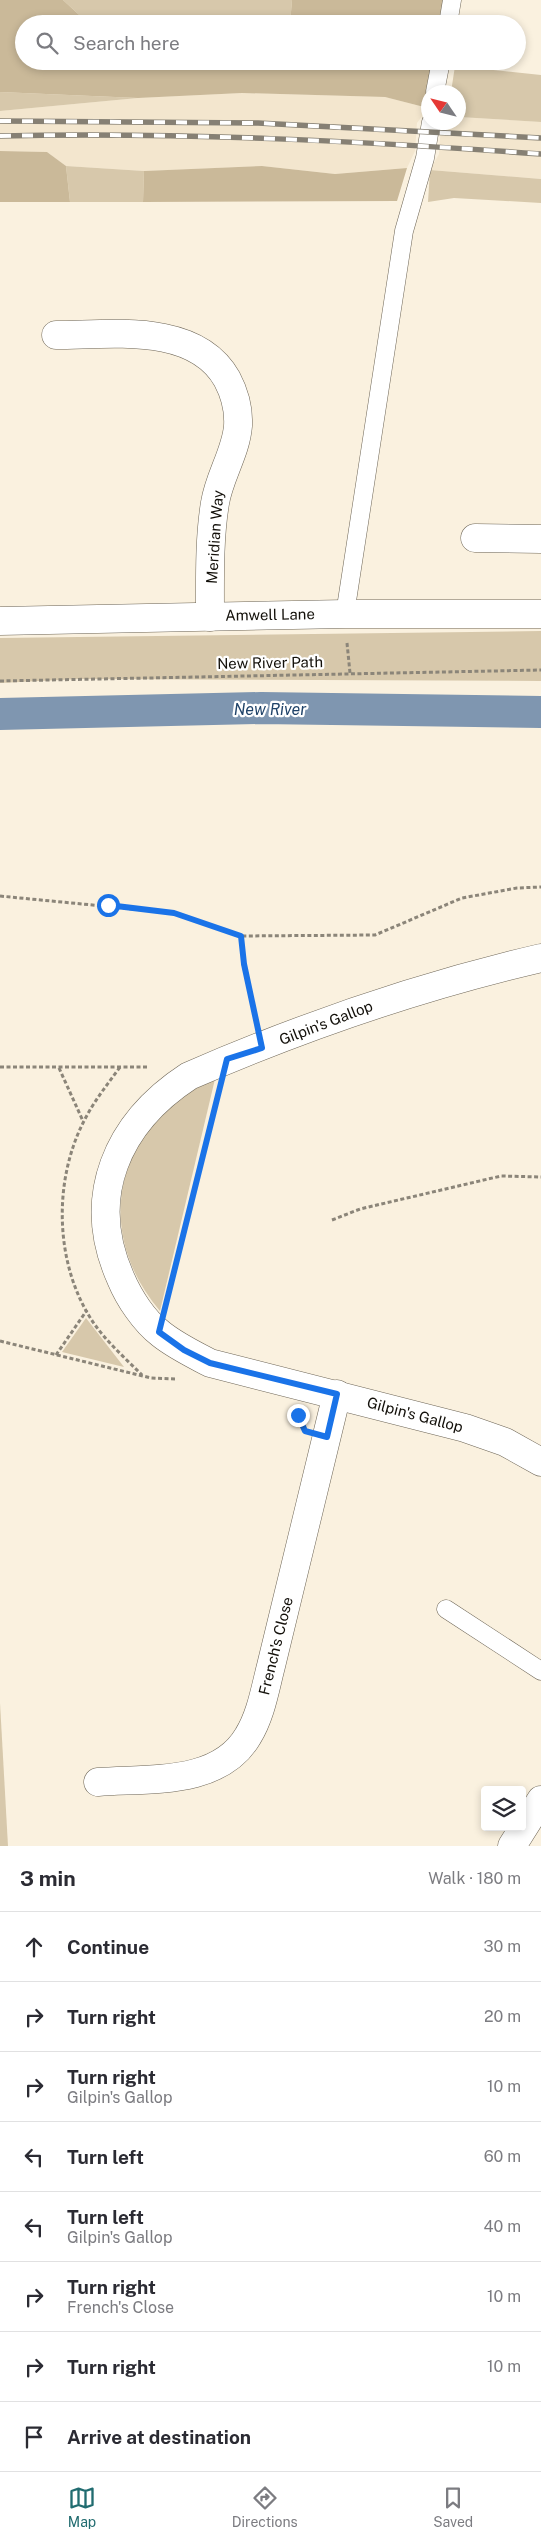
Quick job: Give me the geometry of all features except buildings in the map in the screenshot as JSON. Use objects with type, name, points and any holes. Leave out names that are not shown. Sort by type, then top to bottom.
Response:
[{"type":"street","name":"Meridian Way","points":[[56,335],[116,334],[164,338],[184,342],[198,349],[212,360],[227,380],[234,393],[238,428],[218,485],[215,504],[210,617]]},
{"type":"street","points":[[475,538],[541,539]]},
{"type":"street","name":"Amwell Lane","points":[[0,621],[345,614],[541,614]]},
{"type":"street","name":"Gilpin's Gallop","points":[[541,958],[489,970],[381,1002],[262,1048],[227,1059],[188,1076],[169,1088],[137,1120],[114,1161],[107,1190],[106,1214],[113,1262],[125,1288],[159,1332],[184,1350],[210,1363],[466,1428],[505,1442],[541,1462]]},
{"type":"street","name":"French's Close","points":[[98,1782],[190,1776],[228,1759],[249,1735],[259,1711],[272,1666],[337,1394]]},
{"type":"street","points":[[512,1846],[541,1800]]},
{"type":"lane","points":[[450,15],[452,0]]},
{"type":"lane","points":[[437,85],[440,70]]},
{"type":"lane","points":[[345,614],[404,231],[425,158],[430,130]]},
{"type":"lane","points":[[446,1610],[541,1671]]},
{"type":"path","name":"New River Path","points":[[0,681],[541,670]]},
{"type":"path","points":[[0,896],[174,913],[241,936],[375,935],[462,898],[517,888],[541,887]]},
{"type":"path","points":[[241,936],[244,964],[262,1048]]},
{"type":"path","points":[[159,1332],[227,1059]]},
{"type":"path","points":[[0,1067],[154,1067]]},
{"type":"path","points":[[59,1068],[83,1122]]},
{"type":"path","points":[[332,1220],[360,1209],[501,1176],[541,1176]]},
{"type":"path","points":[[56,1354],[87,1310]]},
{"type":"path","points":[[0,1341],[151,1378],[181,1379]]},
{"type":"shaded area","points":[[0,0],[63,0],[79,15],[15,15],[15,70],[431,70],[428,85],[421,85],[421,106],[385,97],[242,93],[138,98],[0,92]]},
{"type":"shaded area","points":[[63,0],[292,0],[291,15],[79,15]]},
{"type":"shaded area","points":[[292,0],[444,0],[442,15],[291,15]]},
{"type":"shaded area","points":[[454,70],[493,70],[541,75],[541,122],[466,117],[466,85],[452,85]]},
{"type":"shaded area","points":[[0,92],[138,98],[0,111]]},
{"type":"shaded area","points":[[242,93],[385,97],[421,106],[421,118],[417,123],[415,151],[407,168],[335,174],[262,166],[144,171],[66,166],[47,152],[0,151],[0,111],[138,98]]},
{"type":"shaded area","points":[[466,117],[541,122],[541,179],[430,170],[439,154],[441,130],[466,130]]},
{"type":"shaded area","points":[[0,151],[47,152],[66,166],[70,202],[0,202]]},
{"type":"shaded area","points":[[66,166],[144,171],[143,202],[70,202]]},
{"type":"shaded area","points":[[262,166],[335,174],[407,168],[397,201],[143,202],[144,171]]},
{"type":"shaded area","points":[[430,170],[541,179],[541,203],[454,198],[428,202]]},
{"type":"shaded area","points":[[541,631],[541,681],[79,679],[0,683],[0,638]]},
{"type":"shaded area","points":[[215,1079],[160,1311],[138,1279],[125,1246],[121,1213],[124,1180],[136,1150],[155,1122],[181,1098]]},
{"type":"shaded area","points":[[86,1318],[124,1367],[62,1352]]},
{"type":"shaded area","points":[[0,1703],[8,1846],[0,1846]]},
{"type":"waterway","name":"New River","points":[[0,714],[261,708],[541,712]]},
{"type":"railway","points":[[0,121],[258,123],[541,138]]},
{"type":"railway","points":[[0,136],[135,135],[270,139],[406,145],[541,154]]},
{"type":"route","points":[[108,905],[174,913],[200,920],[226,933],[241,936],[244,964],[262,1048],[227,1059],[159,1332],[184,1350],[210,1363],[337,1394],[327,1437],[305,1431],[298,1415]]}]
